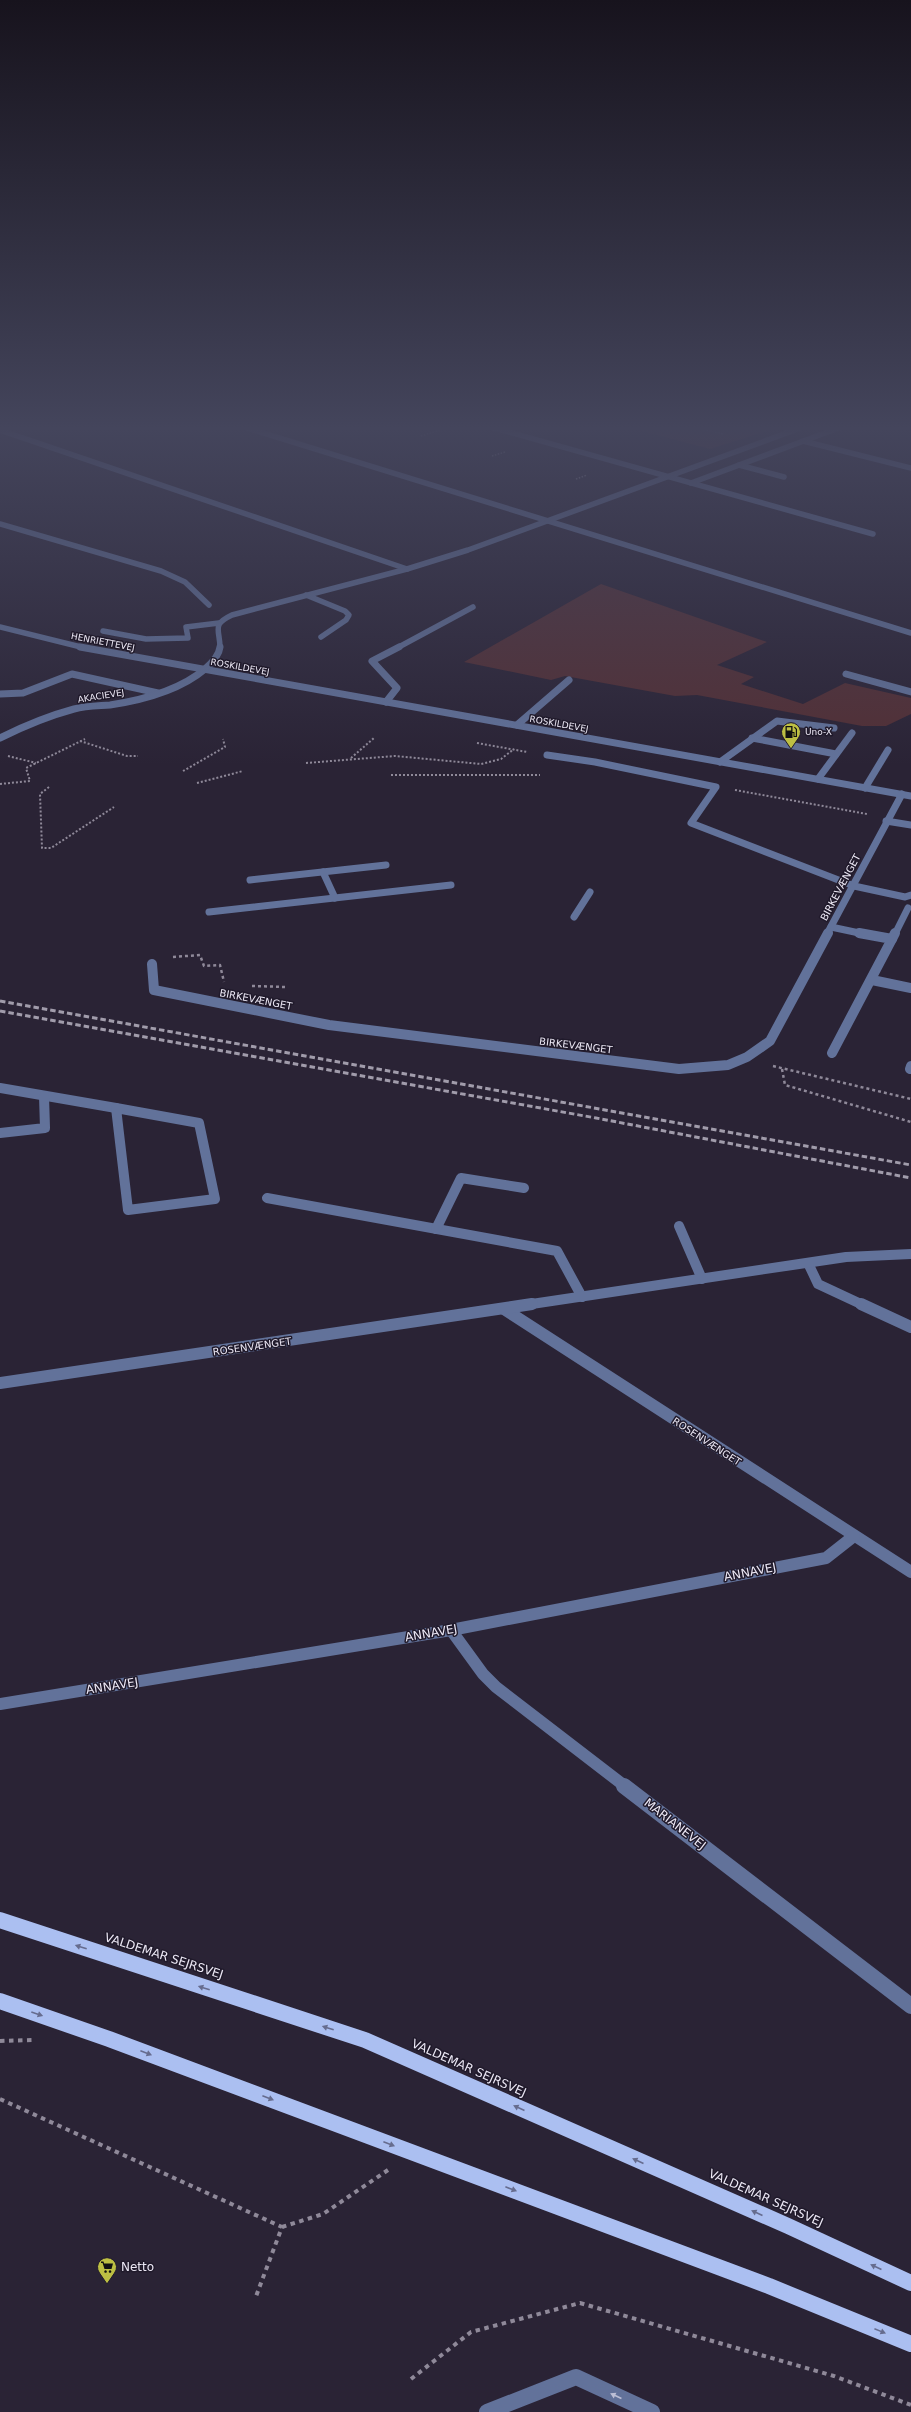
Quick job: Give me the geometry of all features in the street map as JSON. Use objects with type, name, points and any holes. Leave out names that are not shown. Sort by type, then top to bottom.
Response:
[{"type":"main road","name":"VALDEMAR SEJRSVEJ","points":[[0,1920],[365,2040],[773,2220],[911,2283]]},
{"type":"main road","points":[[0,2001],[109,2039],[769,2286],[911,2344]]},
{"type":"street","points":[[53,540],[161,571],[186,582],[209,605]]},
{"type":"street","points":[[321,540],[407,569]]},
{"type":"street","points":[[103,631],[146,639],[188,638],[186,627],[219,623],[236,613],[407,569],[497,540]]},
{"type":"street","points":[[608,540],[911,633]]},
{"type":"street","points":[[306,595],[344,611],[349,615],[346,620],[321,637]]},
{"type":"street","points":[[386,702],[397,688],[372,661],[472,607]]},
{"type":"street","name":"AKACIEVEJ","points":[[0,738],[48,717],[84,706],[114,704],[141,698],[179,686],[204,670],[218,654],[220,646],[217,627],[219,623]]},
{"type":"street","name":"HENRIETTEVEJ","points":[[0,627],[82,647],[204,670]]},
{"type":"street","name":"ROSKILDEVEJ","points":[[204,670],[907,795]]},
{"type":"street","points":[[0,694],[24,693],[72,674],[158,693]]},
{"type":"street","points":[[846,674],[911,692]]},
{"type":"street","points":[[517,725],[569,680]]},
{"type":"street","points":[[720,762],[777,721],[834,728]]},
{"type":"street","points":[[818,779],[852,733]]},
{"type":"street","points":[[752,738],[836,754]]},
{"type":"street","points":[[865,788],[888,750]]},
{"type":"street","points":[[548,755],[603,763],[704,783],[716,787],[692,823],[854,886],[905,896],[911,895]]},
{"type":"street","name":"BIRKEVÆNGET","points":[[152,964],[154,990],[329,1025],[678,1069],[722,1067],[750,1057],[770,1041],[854,886],[887,820],[907,795]]},
{"type":"street","points":[[887,820],[911,824]]},
{"type":"street","points":[[250,880],[386,865]]},
{"type":"street","points":[[323,872],[335,898]]},
{"type":"street","points":[[209,912],[451,885]]},
{"type":"street","points":[[574,917],[590,892]]},
{"type":"street","points":[[832,1053],[872,980],[908,908]]},
{"type":"street","points":[[831,927],[892,939]]},
{"type":"street","points":[[872,980],[911,988]]},
{"type":"street","points":[[0,1088],[116,1107],[199,1123],[215,1199],[128,1210],[116,1107]]},
{"type":"street","points":[[0,1133],[45,1128],[44,1096]]},
{"type":"street","points":[[436,1229],[461,1178],[524,1188]]},
{"type":"street","points":[[267,1198],[557,1251],[582,1297]]},
{"type":"street","points":[[679,1226],[702,1279]]},
{"type":"street","name":"ROSENVÆNGET","points":[[0,1383],[846,1257],[911,1254]]},
{"type":"street","points":[[808,1263],[818,1284],[911,1327]]},
{"type":"street","name":"ROSENVÆNGET","points":[[504,1309],[911,1572]]},
{"type":"street","name":"ANNAVEJ","points":[[0,1704],[451,1630],[826,1558],[854,1536]]},
{"type":"street","name":"MARIANEVEJ","points":[[451,1630],[483,1674],[496,1687],[911,2006]]},
{"type":"street","points":[[486,2412],[576,2377],[652,2412]]},
{"type":"path","points":[[351,759],[374,738]]},
{"type":"path","points":[[0,784],[30,781],[26,768],[85,739]]},
{"type":"path","points":[[183,771],[225,747],[223,739]]},
{"type":"path","points":[[80,741],[127,756],[138,756]]},
{"type":"path","points":[[477,743],[548,755]]},
{"type":"path","points":[[306,762],[395,756],[445,759],[481,764],[501,759],[514,749]]},
{"type":"path","points":[[2,755],[36,763]]},
{"type":"path","points":[[197,783],[243,771]]},
{"type":"path","points":[[391,775],[545,775]]},
{"type":"path","points":[[49,787],[40,794],[42,848],[51,848],[114,807]]},
{"type":"path","points":[[716,787],[887,820]]},
{"type":"path","points":[[152,964],[171,957],[200,955],[204,966],[220,965],[224,982],[230,983]]},
{"type":"path","points":[[250,986],[286,987]]},
{"type":"path","points":[[750,1057],[782,1069],[911,1099]]},
{"type":"path","points":[[782,1069],[784,1085],[911,1122]]},
{"type":"path","points":[[0,2099],[282,2227],[323,2214],[414,2153]]},
{"type":"path","points":[[255,2299],[282,2227]]},
{"type":"path","points":[[412,2379],[471,2332],[580,2303],[834,2376],[911,2405]]},
{"type":"shaded area","points":[[601,584],[767,642],[717,665],[754,677],[741,684],[803,704],[845,683],[911,698],[911,714],[886,726],[862,726],[697,695],[675,696],[565,676],[551,680],[464,662]]},
{"type":"railway","points":[[0,1001],[911,1165]]},
{"type":"railway","points":[[0,1011],[596,1118],[911,1178]]},
{"type":"place","name":"Uno-X","points":[[791,749]]},
{"type":"place","name":"Netto","points":[[107,2284]]}]
